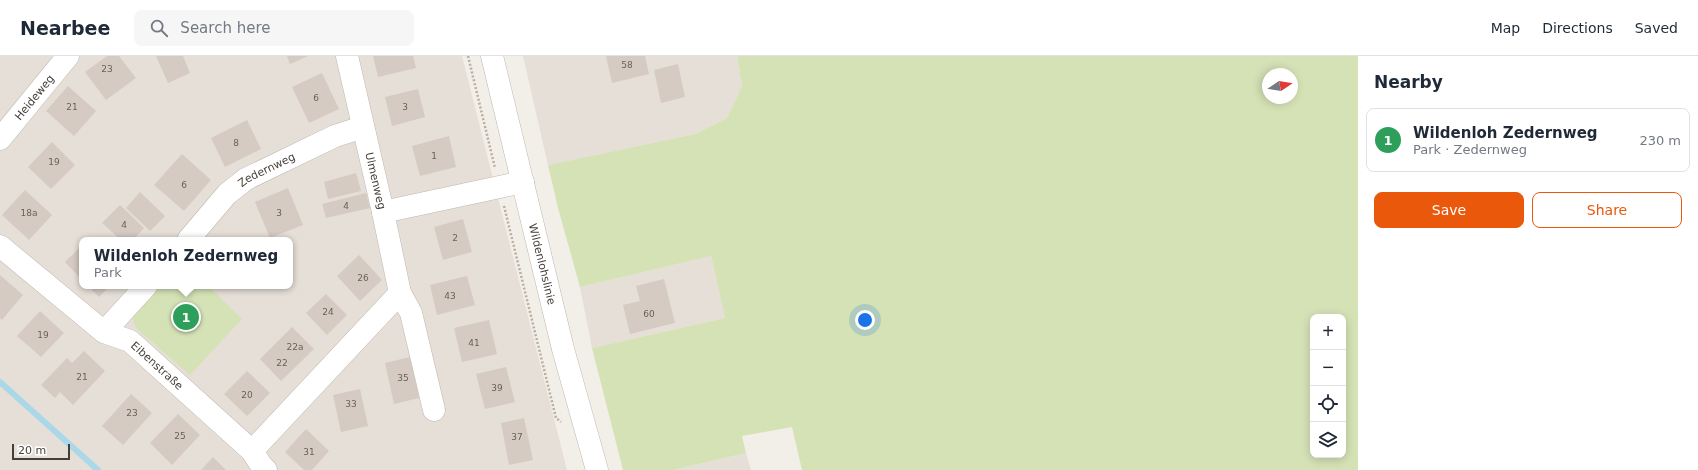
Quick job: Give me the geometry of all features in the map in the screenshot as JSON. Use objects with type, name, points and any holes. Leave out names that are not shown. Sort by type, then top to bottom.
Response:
[{"type":"street","name":"Heideweg","points":[[0,139],[68,56]]},
{"type":"street","name":"Ulmenweg","points":[[347,56],[383,212],[523,182]]},
{"type":"street","name":"Wildenlohslinie","points":[[492,56],[563,349],[597,470]]},
{"type":"street","name":"Zedernweg","points":[[191,237],[227,194],[246,179],[335,136],[363,127]]},
{"type":"street","points":[[383,212],[400,293],[411,313],[434,410]]},
{"type":"street","name":"Eibenstraße","points":[[0,246],[104,332],[130,341],[252,451],[266,470]]},
{"type":"street","points":[[104,332],[143,289]]},
{"type":"street","points":[[252,451],[400,293]]},
{"type":"shaded area","points":[[0,56],[462,56],[567,470],[0,470]]},
{"type":"shaded area","points":[[523,56],[737,56],[742,86],[727,118],[695,134],[548,165]]},
{"type":"shaded area","points":[[711,256],[725,318],[592,348],[580,287]]},
{"type":"shaded area","points":[[746,453],[751,470],[673,470]]},
{"type":"green space","points":[[737,56],[1358,56],[1358,470],[802,470],[792,427],[742,436],[746,453],[673,470],[623,470],[592,348],[725,318],[711,256],[580,287],[558,208],[548,165],[695,134],[727,118],[742,86]]},
{"type":"green space","points":[[157,289],[211,289],[242,319],[190,375],[136,328],[132,316]]},
{"type":"building","points":[[107,56],[119,56],[136,78],[106,100],[85,72]]},
{"type":"building","points":[[156,56],[183,56],[190,73],[168,83]]},
{"type":"building","points":[[287,56],[308,56],[290,64]]},
{"type":"building","points":[[373,56],[413,56],[416,68],[378,77]]},
{"type":"building","points":[[606,56],[645,56],[649,74],[612,83]]},
{"type":"building","points":[[678,64],[685,97],[661,103],[654,70]]},
{"type":"building","points":[[322,73],[339,109],[309,123],[292,87]]},
{"type":"building","points":[[68,86],[96,111],[74,136],[46,111]]},
{"type":"building","points":[[418,89],[425,117],[392,126],[385,97]]},
{"type":"building","points":[[247,120],[261,149],[225,167],[211,138]]},
{"type":"building","points":[[449,136],[456,167],[420,176],[412,146]]},
{"type":"building","points":[[52,142],[75,165],[51,189],[28,167]]},
{"type":"building","points":[[182,154],[211,180],[184,211],[154,185]]},
{"type":"building","points":[[356,173],[361,191],[328,199],[324,182]]},
{"type":"building","points":[[288,188],[303,225],[270,237],[255,202]]},
{"type":"building","points":[[25,190],[52,215],[29,240],[2,215]]},
{"type":"building","points":[[140,192],[165,216],[150,231],[126,208]]},
{"type":"building","points":[[366,193],[370,208],[326,218],[322,204]]},
{"type":"building","points":[[120,205],[144,228],[136,237],[118,237],[102,223]]},
{"type":"building","points":[[463,219],[472,252],[443,260],[434,227]]},
{"type":"building","points":[[79,248],[79,277],[65,262]]},
{"type":"building","points":[[359,255],[382,280],[360,301],[337,276]]},
{"type":"building","points":[[0,275],[23,295],[2,320],[0,318]]},
{"type":"building","points":[[467,276],[475,305],[437,315],[430,285]]},
{"type":"building","points":[[664,279],[675,323],[630,334],[623,305],[640,301],[636,286]]},
{"type":"building","points":[[91,289],[107,289],[99,297]]},
{"type":"building","points":[[326,294],[347,315],[327,335],[306,313]]},
{"type":"building","points":[[40,311],[64,333],[41,357],[17,336]]},
{"type":"building","points":[[489,320],[497,354],[462,362],[454,328]]},
{"type":"building","points":[[292,327],[314,349],[281,381],[260,359]]},
{"type":"building","points":[[84,351],[105,371],[73,405],[60,392],[55,398],[41,385],[67,358],[72,363]]},
{"type":"building","points":[[410,357],[419,398],[394,404],[385,363]]},
{"type":"building","points":[[506,367],[515,402],[485,409],[476,374]]},
{"type":"building","points":[[247,371],[270,393],[247,416],[224,394]]},
{"type":"building","points":[[360,389],[368,426],[341,432],[333,395]]},
{"type":"building","points":[[131,394],[152,413],[123,445],[102,426]]},
{"type":"building","points":[[178,414],[200,435],[172,465],[150,443]]},
{"type":"building","points":[[524,418],[533,460],[509,465],[501,423]]},
{"type":"building","points":[[306,429],[329,451],[312,470],[304,470],[285,452]]},
{"type":"building","points":[[213,457],[226,470],[201,470]]},
{"type":"waterway","points":[[0,382],[98,470]]},
{"type":"place","name":"Wildenloh Zedernweg","points":[[186,317]]}]
